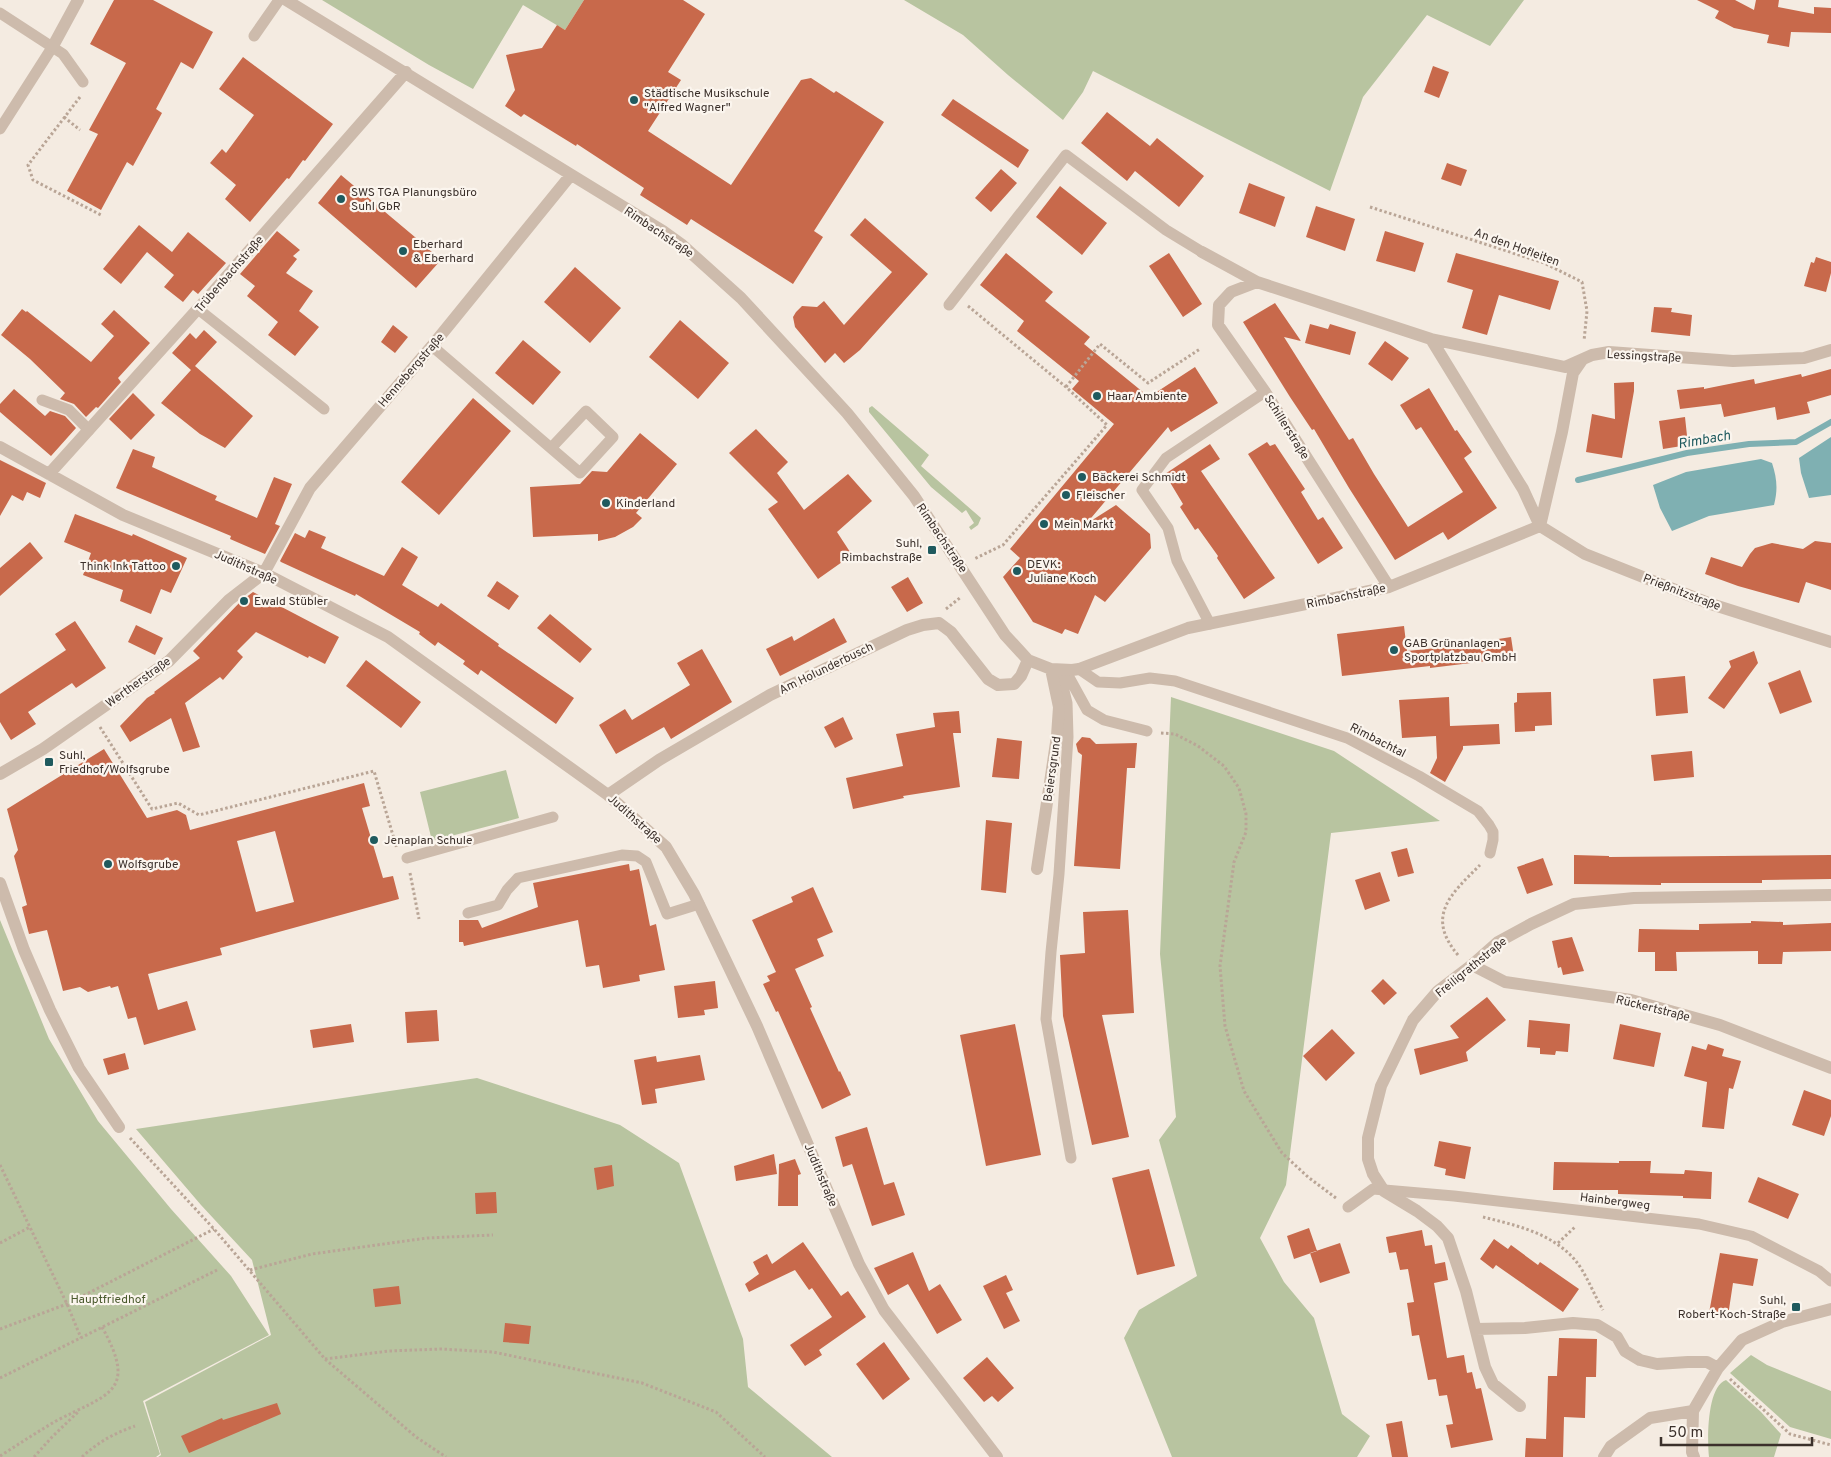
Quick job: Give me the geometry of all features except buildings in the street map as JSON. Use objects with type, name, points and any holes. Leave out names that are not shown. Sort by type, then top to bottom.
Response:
[{"type":"street","points":[[53,46],[78,0]]},
{"type":"street","name":"Rimbachstraße","points":[[286,0],[406,72],[570,176],[682,244],[741,298],[855,422],[914,496],[1005,636],[1028,660],[1059,670],[1079,669],[1188,628],[1389,587],[1540,526]]},
{"type":"street","name":"Trübenbachstraße","points":[[50,474],[406,72]]},
{"type":"street","name":"Hennebergstraße","points":[[264,573],[310,488],[432,346],[570,176]]},
{"type":"street","name":"Lessingstraße","points":[[1202,252],[1257,282],[1431,339],[1565,367],[1592,355],[1609,352],[1733,361],[1804,358],[1831,350]]},
{"type":"street","name":"Schillerstraße","points":[[1257,282],[1231,292],[1220,305],[1218,326],[1265,392],[1389,587]]},
{"type":"street","points":[[1431,339],[1523,489],[1540,526]]},
{"type":"street","points":[[1540,526],[1562,432],[1573,373],[1582,360]]},
{"type":"street","name":"Judithstraße","points":[[0,448],[123,515],[264,573],[388,637],[608,795],[666,847],[699,904],[756,1026],[859,1264],[884,1310],[997,1457]]},
{"type":"street","name":"Prießnitzstraße","points":[[1540,526],[1585,554],[1711,604],[1831,642]]},
{"type":"street","name":"Wertherstraße","points":[[0,774],[43,749],[168,661],[229,600],[264,573]]},
{"type":"street","name":"Am Holunderbusch","points":[[608,795],[659,760],[770,695],[879,642],[923,625],[939,623],[951,632],[988,679],[998,685],[1014,684],[1021,676],[1028,660]]},
{"type":"street","name":"Beiersgrund","points":[[1036,869],[1057,736],[1059,670]]},
{"type":"street","points":[[0,883],[24,950],[50,1010],[79,1068],[119,1126]]},
{"type":"street","name":"Freiligrathstraße","points":[[1520,1406],[1493,1384],[1484,1367],[1466,1291],[1448,1238],[1437,1226],[1417,1210],[1384,1191],[1372,1174],[1368,1152],[1368,1138],[1381,1086],[1413,1020],[1438,991],[1498,942],[1574,904],[1634,898],[1831,895]]},
{"type":"street","name":"Rückertstraße","points":[[1472,965],[1506,982],[1631,1000],[1711,1023],[1831,1068]]},
{"type":"street","points":[[1694,1457],[1692,1452],[1693,1411],[1718,1368],[1742,1340],[1782,1322],[1831,1309]]},
{"type":"street","points":[[1476,1329],[1525,1328],[1573,1323],[1597,1325],[1617,1337],[1624,1351],[1640,1360],[1657,1364],[1707,1362],[1718,1368]]},
{"type":"street","points":[[1604,1457],[1611,1446],[1650,1418],[1693,1411]]},
{"type":"lane","points":[[254,36],[279,0]]},
{"type":"lane","points":[[0,13],[63,54],[83,82]]},
{"type":"lane","points":[[0,130],[53,46]]},
{"type":"lane","points":[[952,300],[1066,155],[1166,230],[1202,252]]},
{"type":"lane","points":[[198,309],[324,409]]},
{"type":"lane","points":[[432,346],[580,473],[613,437],[586,412],[552,447]]},
{"type":"lane","points":[[1210,624],[1177,561],[1168,528],[1142,490],[1166,458],[1265,392]]},
{"type":"lane","points":[[42,400],[69,410],[89,430]]},
{"type":"lane","name":"Rimbachtal","points":[[1079,669],[1098,682],[1120,683],[1150,678],[1175,681],[1347,738],[1468,803],[1478,811],[1493,832],[1490,853]]},
{"type":"lane","points":[[1059,670],[1087,710],[1104,720],[1148,731]]},
{"type":"lane","points":[[1059,670],[1067,703],[1068,737],[1059,874],[1046,1019],[1071,1158]]},
{"type":"lane","points":[[407,858],[553,817]]},
{"type":"lane","points":[[468,913],[498,904],[518,878],[622,855],[637,856],[646,862],[666,914],[699,904]]},
{"type":"lane","name":"Hainbergweg","points":[[1348,1207],[1373,1189],[1454,1196],[1699,1224],[1751,1236],[1819,1271],[1831,1281]]},
{"type":"path","points":[[83,82],[87,88],[28,165],[33,180],[101,215]]},
{"type":"path","points":[[64,117],[80,130]]},
{"type":"path","name":"An den Hofleiten","points":[[1370,207],[1544,263],[1582,282],[1587,311],[1582,360]]},
{"type":"path","points":[[952,300],[1066,387],[1107,425],[1003,545],[961,566]]},
{"type":"path","points":[[1066,387],[1100,344],[1148,383],[1200,349]]},
{"type":"path","points":[[944,610],[960,598]]},
{"type":"path","points":[[92,714],[152,810],[178,803],[199,815],[374,771],[400,859],[407,858],[419,919]]},
{"type":"path","points":[[1148,731],[1175,734],[1198,746],[1224,766],[1239,788],[1246,814],[1246,832],[1234,862],[1220,966],[1225,1026],[1244,1091],[1282,1153],[1308,1177],[1348,1207]]},
{"type":"path","points":[[1472,965],[1461,959],[1446,940],[1442,919],[1447,902],[1486,860],[1490,853]]},
{"type":"path","points":[[119,1126],[214,1229],[325,1359],[416,1437],[446,1457]]},
{"type":"path","points":[[0,1165],[67,1304],[81,1338]]},
{"type":"path","points":[[1475,1215],[1517,1225],[1558,1243],[1576,1260],[1603,1311]]},
{"type":"path","points":[[0,1243],[30,1227]]},
{"type":"path","points":[[0,1329],[67,1304],[214,1229]]},
{"type":"path","points":[[250,1270],[322,1252],[427,1238],[493,1235]]},
{"type":"path","points":[[0,1378],[218,1270]]},
{"type":"path","points":[[0,1456],[56,1421],[109,1394],[117,1381],[118,1365],[114,1348],[102,1327]]},
{"type":"path","points":[[325,1359],[389,1351],[441,1348],[493,1352],[642,1384],[716,1412],[765,1457]]},
{"type":"path","points":[[1718,1368],[1790,1434],[1831,1445]]},
{"type":"path","points":[[34,1457],[52,1436],[81,1409]]},
{"type":"path","points":[[82,1457],[117,1432],[135,1426]]},
{"type":"green space","points":[[322,0],[584,0],[565,30],[523,5],[473,89],[429,65]]},
{"type":"green space","points":[[904,0],[1524,0],[1490,46],[1427,15],[1363,97],[1330,191],[1093,71],[1083,92],[1063,120],[963,35]]},
{"type":"green space","points":[[872,406],[929,455],[921,466],[981,518],[978,525],[971,530],[969,527],[974,523],[966,510],[962,513],[931,487],[869,412],[869,408]]},
{"type":"green space","points":[[1171,697],[1334,751],[1440,821],[1331,833],[1286,1185],[1260,1238],[1284,1282],[1314,1318],[1342,1414],[1370,1436],[1357,1457],[1172,1457],[1124,1338],[1139,1310],[1197,1276],[1159,1140],[1176,1117],[1160,954]]},
{"type":"green space","points":[[506,770],[519,818],[432,841],[420,792]]},
{"type":"green space","name":"Hauptfriedhof","points":[[0,920],[49,1039],[98,1121],[171,1209],[231,1276],[269,1335],[143,1401],[160,1454],[156,1457],[0,1457]]},
{"type":"green space","points":[[477,1078],[620,1125],[679,1163],[743,1339],[748,1387],[832,1457],[158,1457],[161,1455],[145,1402],[271,1335],[252,1260],[201,1205],[136,1129]]},
{"type":"green space","points":[[1751,1355],[1767,1365],[1831,1391],[1831,1439],[1790,1427],[1730,1373]]},
{"type":"green space","points":[[1726,1380],[1761,1412],[1781,1434],[1774,1457],[1709,1457],[1708,1427],[1712,1403],[1715,1392],[1720,1384]]},
{"type":"water","points":[[1831,437],[1831,495],[1809,498],[1801,473],[1799,458]]},
{"type":"water","points":[[1761,459],[1772,463],[1774,468],[1776,489],[1774,505],[1709,516],[1672,531],[1660,508],[1653,485],[1686,472]]},
{"type":"waterway","name":"Rimbach","points":[[1578,480],[1687,453],[1749,444],[1796,442],[1831,422]]},
{"type":"place","name":"Städtische Musikschule \"Alfred Wagner\"","points":[[634,100]]},
{"type":"place","name":"SWS TGA Planungsbüro Suhl GbR","points":[[341,199]]},
{"type":"place","name":"Eberhard & Eberhard","points":[[403,251]]},
{"type":"place","name":"Haar Ambiente","points":[[1097,396]]},
{"type":"place","name":"Bäckerei Schmidt","points":[[1082,477]]},
{"type":"place","name":"Fleischer","points":[[1066,495]]},
{"type":"place","name":"Kinderland","points":[[606,503]]},
{"type":"place","name":"Mein Markt","points":[[1044,524]]},
{"type":"place","name":"Suhl, Rimbachstraße","points":[[932,550]]},
{"type":"place","name":"Think Ink Tattoo","points":[[176,566]]},
{"type":"place","name":"DEVK: Juliane Koch","points":[[1017,571]]},
{"type":"place","name":"Ewald Stübler","points":[[244,601]]},
{"type":"place","name":"GAB Grünanlagen- Sportplatzbau GmbH","points":[[1394,650]]},
{"type":"place","name":"Suhl, Friedhof/Wolfsgrube","points":[[49,762]]},
{"type":"place","name":"Jenaplan Schule","points":[[374,840]]},
{"type":"place","name":"Wolfsgrube","points":[[108,864]]},
{"type":"place","name":"Suhl, Robert-Koch-Straße","points":[[1796,1307]]}]
